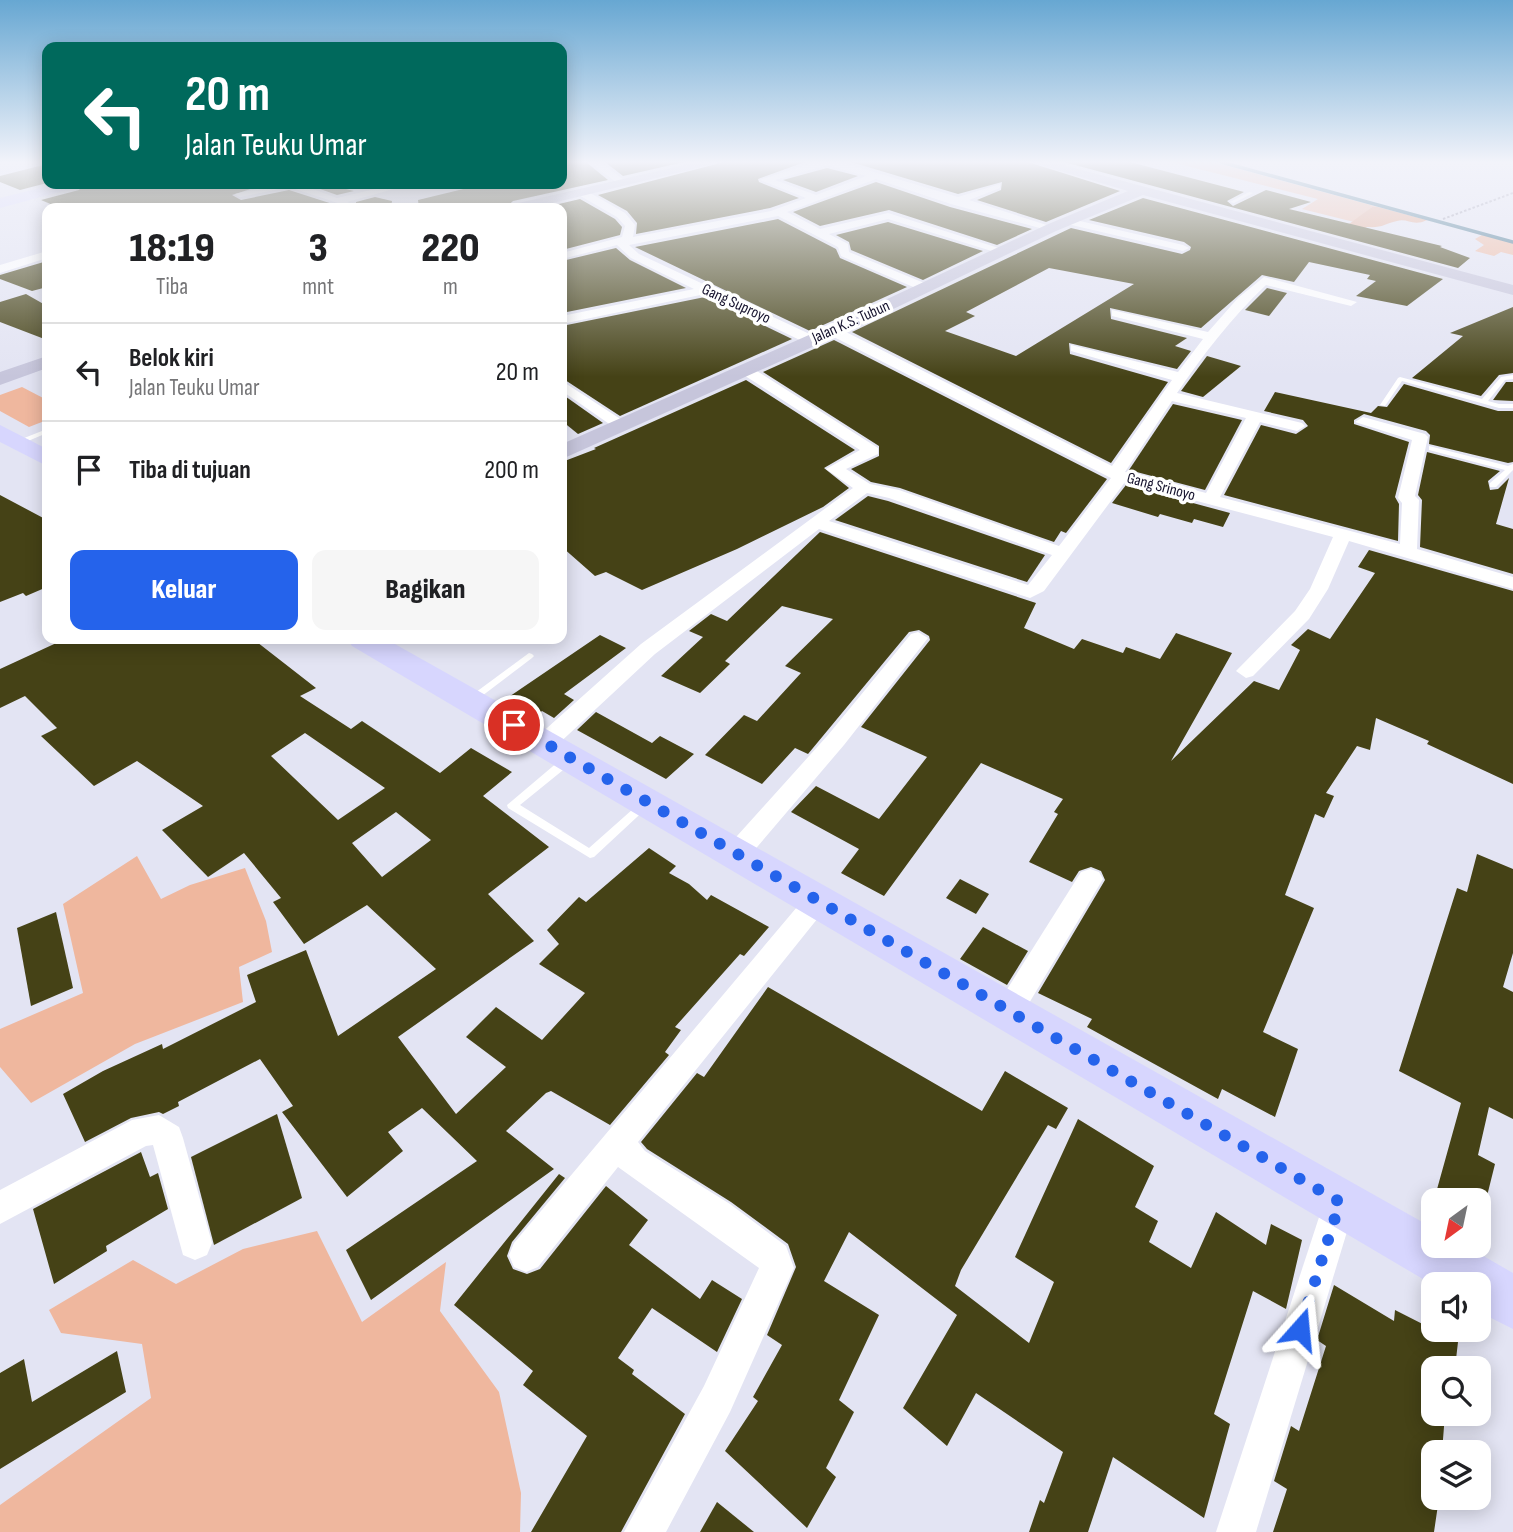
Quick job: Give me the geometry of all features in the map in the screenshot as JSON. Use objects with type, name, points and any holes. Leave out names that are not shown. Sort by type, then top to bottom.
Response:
[{"type":"main road","points":[[9,437],[42,456]]},
{"type":"main road","points":[[372,644],[1513,1302]]},
{"type":"street","name":"Gang Suproyo","points":[[628,233],[626,250],[635,256],[811,340]]},
{"type":"street","points":[[567,255],[661,233]]},
{"type":"street","points":[[824,233],[844,246],[842,250],[845,254],[925,288]]},
{"type":"street","points":[[945,233],[1002,251]]},
{"type":"street","name":"Jalan K.S. Tubun","points":[[567,450],[833,331],[1039,233]]},
{"type":"street","points":[[1108,233],[1183,248]]},
{"type":"street","points":[[1307,233],[1513,290]]},
{"type":"street","points":[[0,269],[42,256]]},
{"type":"street","points":[[818,523],[1030,592],[1063,553],[1182,378],[1243,298],[1264,281],[1351,302]]},
{"type":"street","points":[[567,319],[706,290]]},
{"type":"street","points":[[1117,313],[1212,337]]},
{"type":"street","name":"Gang Srinoyo","points":[[833,331],[929,377],[1080,458],[1118,475],[1408,552],[1513,583]]},
{"type":"street","points":[[1076,348],[1182,378]]},
{"type":"street","points":[[0,379],[42,364]]},
{"type":"street","points":[[744,369],[872,451],[834,469],[865,488],[931,506],[1063,553]]},
{"type":"street","points":[[567,388],[620,425]]},
{"type":"street","points":[[1171,396],[1297,426]]},
{"type":"street","points":[[1210,500],[1255,416]]},
{"type":"street","points":[[1363,422],[1420,437],[1406,498],[1411,500],[1408,552]]},
{"type":"street","points":[[559,750],[648,649],[865,488]]},
{"type":"street","points":[[1246,671],[1302,615],[1320,589],[1343,535]]},
{"type":"street","points":[[737,853],[836,740],[918,638]]},
{"type":"street","points":[[1009,1011],[1090,879]]},
{"type":"street","points":[[526,1255],[817,901]]},
{"type":"street","points":[[0,1208],[143,1131],[159,1130],[169,1138],[195,1243]]},
{"type":"street","points":[[618,1142],[634,1162],[718,1216],[774,1258],[777,1268],[717,1399],[644,1532]]},
{"type":"street","points":[[1236,1532],[1340,1202]]},
{"type":"lane","points":[[1483,402],[1503,378],[1513,377]]},
{"type":"lane","points":[[1383,405],[1400,379],[1483,402],[1513,406]]},
{"type":"lane","points":[[9,437],[42,432]]},
{"type":"lane","points":[[1432,448],[1512,467]]},
{"type":"lane","points":[[1493,485],[1512,467]]},
{"type":"lane","points":[[471,700],[529,656]]},
{"type":"lane","points":[[559,750],[512,806],[590,854],[648,803]]},
{"type":"shaded area","points":[[1482,235],[1513,243],[1513,255],[1501,252],[1494,256],[1475,251],[1484,245],[1475,239]]},
{"type":"shaded area","points":[[22,387],[42,397],[42,422],[29,427],[0,411],[0,395]]},
{"type":"shaded area","points":[[137,856],[161,899],[190,885],[245,868],[266,921],[272,952],[239,967],[243,1002],[135,1044],[31,1103],[0,1067],[0,1029],[83,993],[63,904]]},
{"type":"shaded area","points":[[317,1231],[362,1322],[446,1262],[440,1311],[499,1392],[521,1493],[520,1532],[0,1532],[0,1505],[151,1398],[142,1344],[61,1333],[49,1310],[133,1260],[176,1284],[243,1249]]},
{"type":"building","points":[[567,233],[620,235],[567,249]]},
{"type":"building","points":[[704,233],[806,233],[836,249],[840,258],[907,287],[810,331],[635,247]]},
{"type":"building","points":[[926,233],[983,251],[923,280],[851,250],[849,242],[836,235]]},
{"type":"building","points":[[961,233],[1022,233],[997,245]]},
{"type":"building","points":[[1059,233],[1094,233],[1182,254],[1191,247],[1184,242],[1147,233],[1274,233],[1443,279],[1407,306],[1356,296],[1376,281],[1367,279],[1370,275],[1309,262],[1294,282],[1262,275],[1201,328],[1110,308],[1111,319],[1187,338],[1175,346],[1191,351],[1177,369],[1069,343],[1070,354],[1168,382],[1111,463],[852,332]],"holes":[[[1049,268],[1134,284],[1016,356],[945,331],[975,316],[966,312]]]},
{"type":"building","points":[[1330,233],[1390,233],[1442,246],[1440,247],[1470,258],[1458,268]]},
{"type":"building","points":[[616,248],[630,260],[686,288],[567,312],[567,260]]},
{"type":"building","points":[[42,262],[42,288],[32,291],[0,279],[0,275]]},
{"type":"building","points":[[1267,288],[1287,293],[1269,316],[1245,310]]},
{"type":"building","points":[[26,294],[42,303],[42,338],[0,322],[0,302]]},
{"type":"building","points":[[705,297],[792,339],[620,416],[567,381],[567,325]]},
{"type":"building","points":[[1513,307],[1513,373],[1499,375],[1481,396],[1412,378],[1463,336],[1450,333]]},
{"type":"building","points":[[834,340],[1107,479],[1066,533],[1061,531],[1054,542],[900,488],[871,482],[851,469],[879,456],[879,446],[763,372]]},
{"type":"building","points":[[1207,356],[1241,366],[1203,397],[1181,391]]},
{"type":"building","points":[[746,380],[855,450],[824,468],[849,488],[823,507],[737,549],[642,590],[606,572],[595,576],[567,551],[567,460],[596,449],[594,448]]},
{"type":"building","points":[[1506,382],[1513,382],[1513,401],[1493,400]]},
{"type":"building","points":[[1404,384],[1498,411],[1513,411],[1513,462],[1429,444],[1430,435],[1426,431],[1364,414],[1354,420],[1354,424],[1409,442],[1395,497],[1399,504],[1398,541],[1224,495],[1261,425],[1296,434],[1308,426],[1303,420],[1264,411],[1275,392],[1371,413],[1378,406],[1387,407]]},
{"type":"building","points":[[567,398],[603,423],[578,434],[567,425]]},
{"type":"building","points":[[1173,404],[1242,420],[1205,490],[1129,470]]},
{"type":"building","points":[[1427,452],[1500,471],[1488,481],[1490,490],[1498,489],[1509,478],[1496,524],[1513,529],[1513,574],[1420,547],[1422,500],[1418,495]]},
{"type":"building","points":[[1126,485],[1230,513],[1223,527],[1194,519],[1192,523],[1160,514],[1158,517],[1112,503]]},
{"type":"building","points":[[0,495],[42,517],[42,589],[0,602]]},
{"type":"building","points":[[868,496],[1045,555],[1027,582],[835,520]]},
{"type":"building","points":[[820,532],[1036,603],[1024,628],[1074,649],[1082,639],[1123,653],[1126,647],[1160,659],[1176,633],[1232,653],[1171,761],[1254,681],[1279,690],[1300,650],[1291,645],[1308,629],[1330,639],[1375,573],[1358,567],[1369,550],[1513,591],[1513,784],[1427,744],[1429,741],[1376,718],[1370,750],[1357,746],[1326,793],[1334,796],[1324,818],[1315,814],[1285,895],[1314,908],[1263,1032],[1298,1049],[1275,1117],[1222,1089],[1218,1099],[1087,1027],[1092,1019],[1038,993],[1105,880],[1101,871],[1091,867],[1079,871],[1072,882],[1029,862],[1058,814],[1054,812],[1063,799],[981,763],[884,896],[841,873],[859,849],[791,812],[816,786],[879,819],[927,757],[861,727],[930,640],[929,636],[919,630],[909,632],[808,754],[795,748],[762,784],[705,755],[744,715],[757,721],[801,673],[785,666],[833,619],[782,606],[725,661],[730,664],[700,693],[661,676],[703,637],[689,631],[711,614],[727,621]]},
{"type":"building","points":[[600,635],[626,648],[564,694],[574,700],[554,718],[542,711],[532,718],[503,701]]},
{"type":"building","points":[[54,644],[259,644],[316,688],[300,696],[351,729],[362,721],[440,773],[471,748],[512,772],[483,796],[549,847],[488,894],[534,941],[398,1037],[456,1114],[506,1067],[466,1037],[496,1007],[542,1040],[585,993],[539,964],[559,944],[547,930],[579,897],[586,902],[649,848],[676,866],[669,873],[689,884],[707,900],[711,895],[769,927],[744,956],[740,954],[675,1027],[681,1030],[665,1052],[669,1055],[610,1125],[551,1091],[546,1093],[506,1131],[554,1169],[371,1300],[346,1250],[477,1161],[422,1108],[388,1132],[403,1151],[347,1197],[282,1112],[293,1106],[260,1059],[178,1102],[179,1106],[163,1114],[159,1112],[131,1118],[85,1142],[63,1094],[103,1071],[162,1044],[163,1049],[256,1002],[247,975],[306,950],[338,1036],[436,969],[367,905],[304,944],[273,902],[281,898],[244,853],[208,877],[162,830],[203,806],[137,761],[94,786],[41,736],[57,728],[25,696],[0,708],[0,669]],"holes":[[[305,733],[385,788],[338,820],[271,756]],[[396,812],[431,840],[382,877],[352,843]]]},
{"type":"building","points":[[596,712],[652,743],[660,736],[694,754],[666,779],[577,730]]},
{"type":"building","points":[[1477,854],[1513,869],[1513,953],[1503,987],[1513,992],[1513,1119],[1489,1107],[1478,1155],[1495,1164],[1489,1188],[1437,1188],[1461,1103],[1399,1071],[1457,888],[1467,892]]},
{"type":"building","points":[[960,879],[989,894],[976,914],[946,898]]},
{"type":"building","points":[[56,912],[73,988],[31,1006],[17,928]]},
{"type":"building","points":[[983,927],[1028,951],[1007,985],[960,959]]},
{"type":"building","points":[[768,987],[982,1111],[1005,1071],[1068,1108],[1056,1129],[1048,1125],[961,1270],[955,1286],[1029,1343],[1054,1282],[1015,1257],[1078,1119],[1154,1166],[1135,1207],[1158,1221],[1149,1242],[1191,1268],[1216,1212],[1266,1245],[1271,1224],[1302,1240],[1286,1309],[1253,1291],[1214,1414],[1230,1424],[1204,1518],[1113,1457],[1088,1532],[1029,1532],[1040,1500],[1044,1503],[1063,1452],[976,1393],[947,1446],[903,1408],[957,1315],[849,1232],[824,1281],[879,1315],[839,1400],[854,1412],[826,1468],[836,1477],[807,1528],[725,1451],[758,1401],[753,1397],[782,1345],[767,1335],[796,1267],[788,1244],[731,1202],[647,1149],[641,1142],[697,1073],[704,1077]]},
{"type":"building","points":[[277,1114],[302,1198],[214,1245],[191,1157]]},
{"type":"building","points":[[141,1152],[150,1177],[158,1173],[168,1209],[106,1246],[107,1251],[54,1284],[33,1209]]},
{"type":"building","points":[[559,1174],[565,1178],[512,1242],[507,1256],[513,1269],[527,1274],[540,1269],[606,1186],[648,1220],[629,1245],[700,1299],[712,1280],[742,1299],[717,1352],[652,1308],[618,1358],[634,1370],[632,1374],[685,1414],[621,1532],[531,1532],[587,1436],[523,1385],[533,1371],[454,1305]]},
{"type":"building","points":[[1334,1285],[1394,1321],[1395,1310],[1421,1323],[1421,1342],[1458,1342],[1456,1356],[1421,1356],[1421,1426],[1444,1426],[1443,1440],[1421,1440],[1421,1510],[1437,1510],[1434,1532],[1273,1532],[1287,1489],[1274,1481],[1291,1426],[1299,1431],[1326,1346],[1317,1340]]},
{"type":"building","points":[[117,1351],[126,1392],[0,1469],[0,1373],[24,1359],[32,1402]]},
{"type":"building","points":[[717,1502],[754,1532],[700,1532]]},
{"type":"waterway","points":[[1482,233],[1513,242]]},
{"type":"route","points":[[514,725],[1340,1202],[1300,1329]]}]
